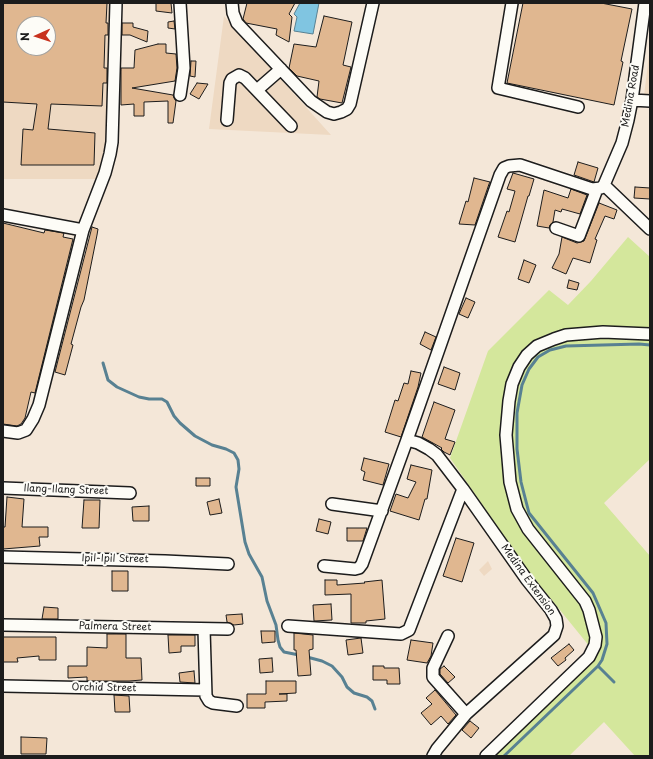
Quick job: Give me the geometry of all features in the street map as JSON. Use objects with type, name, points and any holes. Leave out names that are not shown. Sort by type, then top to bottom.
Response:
[{"type":"street","points":[[3,431],[18,433],[26,430],[39,405],[83,230],[105,173],[112,142],[116,3]]},
{"type":"street","points":[[180,3],[184,68],[180,95]]},
{"type":"street","points":[[232,3],[233,13],[237,23],[311,102],[319,108],[334,114],[347,109],[350,104],[373,3]]},
{"type":"street","points":[[512,3],[498,88],[578,107]]},
{"type":"street","name":"Medina Road","points":[[556,228],[579,236],[622,143],[632,100],[645,3]]},
{"type":"street","points":[[257,90],[281,69]]},
{"type":"street","points":[[226,120],[230,83],[235,76],[242,76],[291,126]]},
{"type":"street","points":[[632,100],[650,102]]},
{"type":"street","points":[[324,566],[350,570],[359,568],[362,564],[500,175],[504,168],[509,166],[520,166],[592,189],[601,187],[650,229]]},
{"type":"street","points":[[3,214],[83,230]]},
{"type":"street","points":[[486,756],[589,657],[595,645],[596,637],[591,614],[585,601],[528,529],[516,509],[510,482],[506,434],[512,384],[519,367],[527,355],[537,346],[554,339],[566,335],[603,332],[650,334]]},
{"type":"street","name":"Medina Extension","points":[[407,440],[418,443],[437,455],[463,489],[527,580],[551,610],[556,619],[557,626],[554,635],[466,714],[433,756]]},
{"type":"street","name":"Ilang-Ilang Street","points":[[3,488],[130,493]]},
{"type":"street","points":[[288,626],[401,634],[409,630],[463,489]]},
{"type":"street","points":[[332,504],[382,511]]},
{"type":"street","name":"Ipil-Ipil Street","points":[[3,557],[228,564]]},
{"type":"street","name":"Palmera Street","points":[[3,625],[228,629]]},
{"type":"street","points":[[204,628],[206,696],[209,701],[214,703],[237,706]]},
{"type":"street","points":[[448,636],[433,668],[433,677],[466,714]]},
{"type":"street","name":"Orchid Street","points":[[3,686],[205,690]]},
{"type":"shaded area","points":[[3,3],[115,3],[108,179],[3,179]]},
{"type":"shaded area","points":[[224,16],[331,135],[209,129]]},
{"type":"shaded area","points":[[650,46],[650,97],[644,96]]},
{"type":"shaded area","points":[[488,561],[492,569],[484,576],[479,570]]},
{"type":"green space","points":[[628,237],[650,257],[650,330],[565,331],[536,340],[523,350],[513,364],[508,381],[500,431],[501,459],[513,514],[522,531],[581,605],[585,614],[590,647],[529,572],[450,458],[488,351],[549,290],[568,305],[591,281]]},
{"type":"green space","points":[[602,335],[650,339],[650,459],[604,503],[650,556],[650,756],[635,756],[604,722],[569,756],[494,756],[596,656],[600,649],[602,639],[601,630],[590,602],[523,515],[518,496],[510,427],[516,387],[525,366],[537,353],[548,346],[568,339]]},
{"type":"water","points":[[300,3],[319,3],[313,34],[294,31],[297,17],[294,14]]},
{"type":"building","points":[[3,3],[107,3],[106,23],[108,23],[108,35],[105,35],[104,68],[107,68],[107,83],[103,83],[102,106],[51,104],[48,129],[95,133],[94,165],[21,165],[23,129],[33,130],[37,104],[3,102]]},
{"type":"building","points":[[156,3],[171,3],[172,13],[156,11]]},
{"type":"building","points":[[247,3],[295,3],[289,14],[292,17],[289,42],[276,35],[277,29],[246,23],[243,19]]},
{"type":"building","points":[[523,3],[601,3],[632,9],[621,61],[623,62],[614,105],[507,83]]},
{"type":"building","points":[[324,16],[352,22],[343,65],[351,67],[342,103],[320,99],[317,97],[319,81],[297,76],[289,68],[294,44],[316,47]]},
{"type":"building","points":[[174,21],[175,29],[168,28],[168,22]]},
{"type":"building","points":[[122,23],[133,23],[133,27],[148,31],[147,42],[130,35],[122,35]]},
{"type":"building","points":[[158,44],[166,44],[166,53],[176,54],[177,68],[175,81],[132,88],[173,95],[176,101],[173,123],[168,123],[168,101],[144,102],[144,116],[134,116],[134,104],[121,105],[121,68],[134,68],[135,50]]},
{"type":"building","points":[[191,61],[196,61],[195,77],[190,76]]},
{"type":"building","points":[[197,83],[208,84],[199,99],[190,94]]},
{"type":"building","points":[[578,162],[598,168],[594,182],[574,175]]},
{"type":"building","points":[[513,173],[534,179],[515,242],[498,237],[507,211],[509,212],[515,191],[507,189]]},
{"type":"building","points":[[474,178],[490,182],[475,225],[459,224],[466,201],[468,202]]},
{"type":"building","points":[[635,187],[650,188],[650,199],[634,198]]},
{"type":"building","points":[[571,189],[587,195],[580,214],[562,209],[561,212],[555,210],[553,222],[549,228],[537,226],[544,190],[568,198]]},
{"type":"building","points":[[599,203],[617,210],[614,219],[605,216],[595,239],[597,240],[590,263],[573,258],[566,274],[552,268],[559,254],[562,237],[577,243],[584,241]]},
{"type":"building","points":[[3,223],[44,233],[45,230],[64,233],[63,237],[73,239],[35,393],[31,392],[25,418],[21,424],[17,426],[3,424]]},
{"type":"building","points":[[92,227],[98,229],[97,235],[84,300],[71,344],[73,345],[65,375],[55,372]]},
{"type":"building","points":[[524,260],[536,265],[529,283],[518,279]]},
{"type":"building","points":[[569,280],[579,283],[577,290],[567,288]]},
{"type":"building","points":[[466,298],[475,302],[468,318],[459,314]]},
{"type":"building","points":[[425,332],[436,337],[431,350],[420,344]]},
{"type":"building","points":[[444,367],[460,373],[455,390],[438,384]]},
{"type":"building","points":[[411,371],[421,373],[418,387],[401,437],[385,432],[395,400],[398,401],[404,383],[408,384]]},
{"type":"building","points":[[434,402],[455,410],[445,439],[455,442],[450,455],[444,452],[441,449],[442,448],[422,437]]},
{"type":"building","points":[[364,458],[389,464],[383,485],[363,480],[365,472],[361,470]]},
{"type":"building","points":[[411,465],[432,470],[427,499],[425,499],[419,520],[390,511],[396,494],[408,498],[416,482],[407,479]]},
{"type":"building","points":[[196,478],[210,478],[210,486],[196,486]]},
{"type":"building","points":[[7,497],[24,499],[22,527],[48,527],[48,537],[39,537],[40,546],[3,549],[3,527],[5,527]]},
{"type":"building","points":[[219,499],[222,513],[210,515],[207,502]]},
{"type":"building","points":[[84,500],[100,500],[99,528],[82,528]]},
{"type":"building","points":[[149,506],[149,521],[133,521],[132,507]]},
{"type":"building","points":[[319,519],[331,522],[328,534],[316,531]]},
{"type":"building","points":[[347,528],[367,528],[363,541],[347,541]]},
{"type":"building","points":[[456,538],[474,543],[462,582],[443,576]]},
{"type":"building","points":[[112,571],[128,571],[128,591],[112,591]]},
{"type":"building","points":[[325,580],[337,580],[337,585],[382,580],[385,619],[366,621],[366,623],[351,623],[351,594],[325,595]]},
{"type":"building","points":[[331,604],[332,620],[314,621],[313,605]]},
{"type":"building","points":[[44,607],[58,608],[58,619],[42,619]]},
{"type":"building","points":[[242,614],[243,624],[234,625],[227,622],[226,615]]},
{"type":"building","points":[[261,631],[275,631],[275,642],[262,643]]},
{"type":"building","points":[[294,633],[313,635],[313,649],[309,650],[311,675],[298,676],[296,650],[294,650]]},
{"type":"building","points":[[107,634],[126,634],[126,658],[141,658],[142,680],[87,681],[87,677],[68,678],[68,666],[87,666],[87,647],[107,648]]},
{"type":"building","points":[[168,635],[195,635],[195,646],[181,646],[181,652],[169,653]]},
{"type":"building","points":[[3,637],[56,637],[56,660],[39,660],[39,656],[17,658],[18,662],[3,662]]},
{"type":"building","points":[[361,638],[363,653],[348,655],[346,640]]},
{"type":"building","points":[[411,640],[433,643],[431,656],[427,663],[407,660]]},
{"type":"building","points":[[569,644],[574,650],[565,658],[566,660],[558,666],[551,658]]},
{"type":"building","points":[[272,658],[273,672],[260,673],[259,659]]},
{"type":"building","points":[[373,666],[399,668],[400,684],[387,684],[387,680],[373,680]]},
{"type":"building","points":[[444,666],[455,677],[448,683],[440,674],[440,669]]},
{"type":"building","points":[[194,671],[195,683],[180,682],[179,673]]},
{"type":"building","points":[[266,681],[296,681],[296,693],[279,694],[287,694],[287,701],[265,702],[265,708],[247,708],[247,694],[266,694]]},
{"type":"building","points":[[435,690],[456,715],[448,724],[441,716],[431,725],[421,713],[432,704],[426,698]]},
{"type":"building","points":[[114,695],[129,696],[130,712],[115,712]]},
{"type":"building","points":[[470,721],[479,728],[471,738],[462,730]]},
{"type":"building","points":[[21,737],[47,738],[46,754],[21,754]]},
{"type":"waterway","points":[[504,756],[598,666],[602,660],[607,644],[606,623],[593,593],[529,513],[521,482],[517,449],[517,413],[522,385],[529,369],[538,357],[550,350],[566,346],[650,345]]},
{"type":"waterway","points":[[103,363],[108,380],[117,387],[139,397],[162,399],[167,402],[174,416],[180,423],[195,436],[212,445],[234,453],[238,460],[239,469],[236,487],[245,542],[249,554],[262,577],[267,601],[276,625],[280,647],[284,652],[299,655]]},
{"type":"waterway","points":[[307,657],[322,661],[332,666],[342,677],[347,687],[354,693],[367,697],[372,701],[375,709]]},
{"type":"waterway","points":[[598,666],[614,682]]}]
